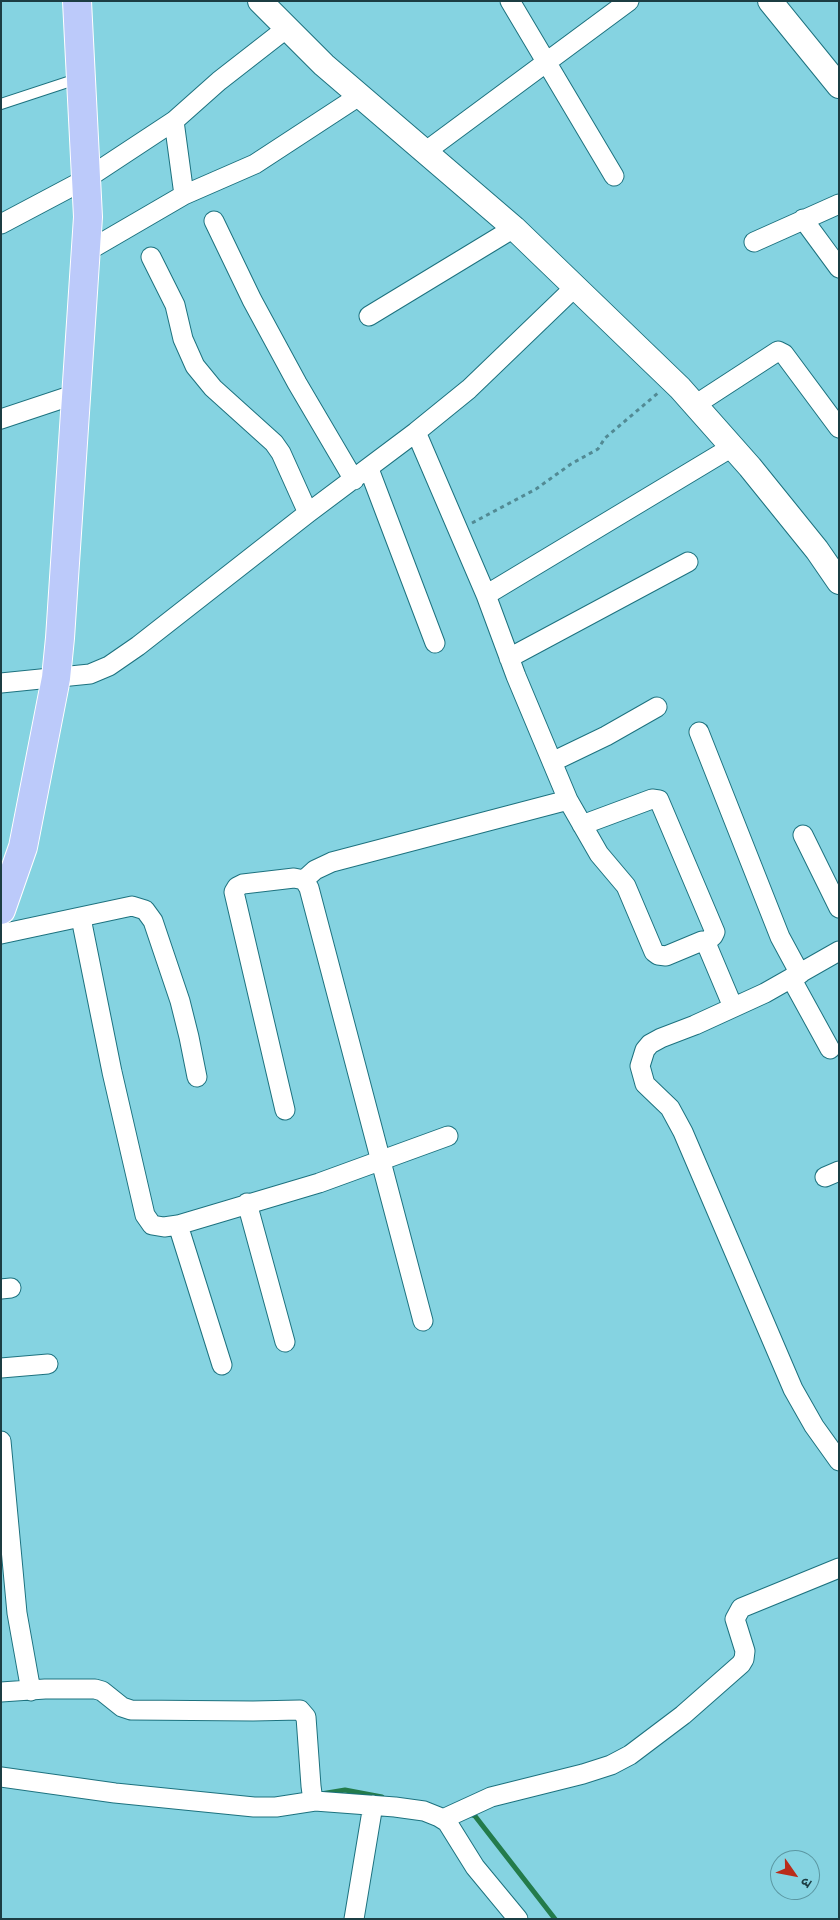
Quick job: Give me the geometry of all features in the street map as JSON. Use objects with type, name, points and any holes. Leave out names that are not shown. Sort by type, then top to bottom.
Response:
[{"type":"main road","points":[[1,910],[22,847],[56,678],[67,545],[88,217],[77,1]]},
{"type":"street","points":[[260,1],[324,65],[514,228],[671,380],[732,447],[817,550],[839,582]]},
{"type":"street","points":[[510,1],[614,176]]},
{"type":"street","points":[[425,152],[629,1]]},
{"type":"street","points":[[770,1],[839,86]]},
{"type":"street","points":[[1,224],[86,179],[174,121],[219,81],[287,28]]},
{"type":"street","points":[[86,252],[184,194],[255,164],[360,96]]},
{"type":"street","points":[[174,121],[184,194]]},
{"type":"street","points":[[754,242],[839,204]]},
{"type":"street","points":[[803,219],[839,268]]},
{"type":"street","points":[[214,221],[252,300],[354,480]]},
{"type":"street","points":[[369,316],[514,228]]},
{"type":"street","points":[[151,257],[175,305],[183,339],[195,366],[213,388],[274,443],[281,453],[308,513]]},
{"type":"street","points":[[1,683],[90,674],[109,666],[138,646],[308,513],[369,469],[469,389],[575,287]]},
{"type":"street","points":[[695,405],[778,351],[784,354],[839,428]]},
{"type":"street","points":[[1,418],[76,394]]},
{"type":"street","points":[[416,432],[486,596],[509,658],[568,800],[582,825],[599,854],[626,886],[656,953],[666,956],[702,941],[706,942],[713,936],[715,932],[659,800],[652,799],[582,825]]},
{"type":"street","points":[[486,596],[732,447]]},
{"type":"street","points":[[369,469],[435,643]]},
{"type":"street","points":[[509,658],[688,562]]},
{"type":"street","points":[[552,762],[606,736],[657,707]]},
{"type":"street","points":[[699,732],[796,976],[830,1049]]},
{"type":"street","points":[[304,880],[316,870],[332,862],[568,800]]},
{"type":"street","points":[[804,835],[839,908]]},
{"type":"street","points":[[285,1110],[234,892],[238,886],[243,884],[294,878],[304,880],[309,888],[423,1321]]},
{"type":"street","points":[[1,934],[132,906],[145,910],[149,914],[180,1001],[196,1077]]},
{"type":"street","points":[[81,918],[112,1072],[147,1220],[155,1227],[178,1224],[319,1183],[448,1136]]},
{"type":"street","points":[[706,942],[733,1007]]},
{"type":"street","points":[[839,951],[796,976],[695,1025],[650,1044],[642,1057],[640,1066],[645,1084],[670,1108],[683,1132],[793,1389],[814,1426],[839,1461]]},
{"type":"street","points":[[247,1203],[286,1342]]},
{"type":"street","points":[[178,1224],[222,1365]]},
{"type":"street","points":[[1,1368],[48,1364]]},
{"type":"street","points":[[1,1442],[17,1613],[31,1691]]},
{"type":"street","points":[[1,1777],[115,1793],[254,1808],[276,1807],[312,1794],[373,1805],[452,1815],[492,1797],[583,1774],[611,1765],[630,1755],[683,1715],[741,1664],[745,1651],[735,1619],[741,1608],[839,1568]]},
{"type":"street","points":[[1,1692],[95,1689],[102,1691],[122,1707],[131,1710],[300,1710],[306,1716],[312,1794]]},
{"type":"street","points":[[354,1919],[373,1805]]},
{"type":"street","points":[[452,1815],[452,1828],[480,1873],[518,1919]]},
{"type":"lane","points":[[1,104],[80,77]]},
{"type":"path","points":[[458,530],[536,489],[571,464],[598,449],[605,438],[671,380]]},
{"type":"waterway","points":[[321,1794],[345,1790],[382,1797]]},
{"type":"waterway","points":[[469,1814],[475,1816],[555,1919]]}]
